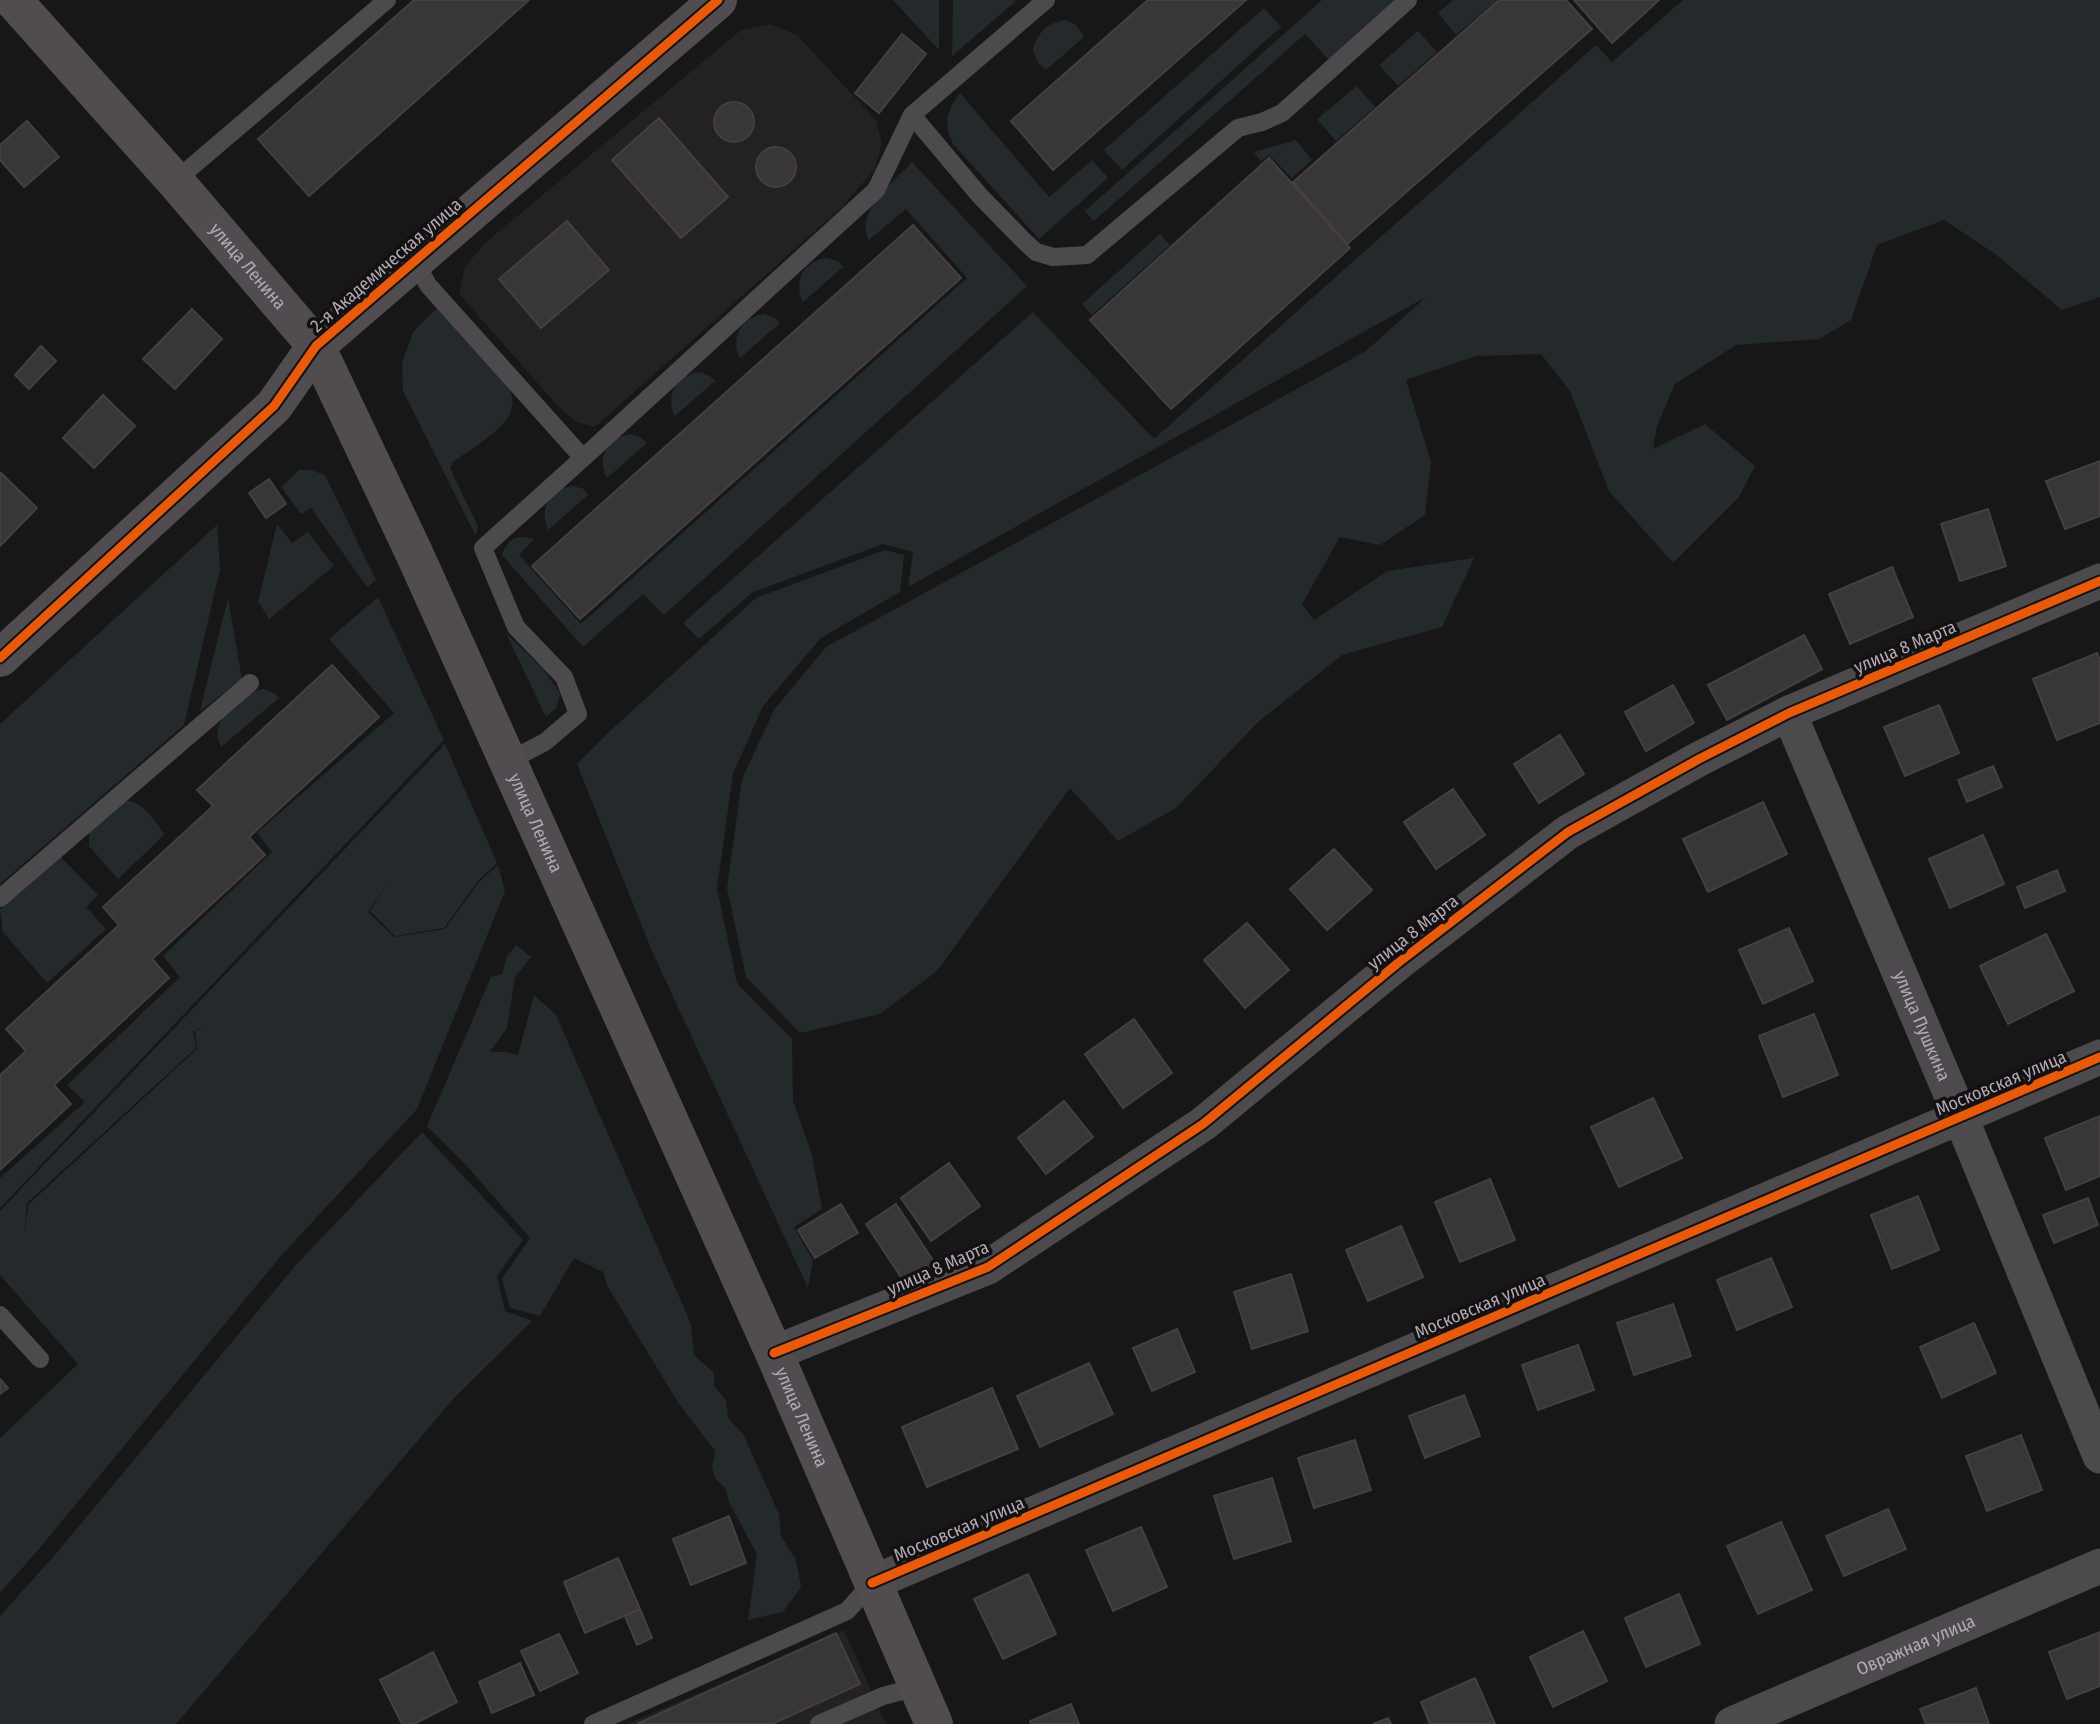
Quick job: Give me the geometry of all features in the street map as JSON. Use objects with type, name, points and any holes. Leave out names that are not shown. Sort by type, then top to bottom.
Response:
[{"type":"main road","name":"2-я Академическая улица","points":[[0,659],[274,406],[316,346],[719,0]]},
{"type":"main road","name":"улица Ленина","points":[[26,4],[316,346],[415,555],[774,1353],[934,1724]]},
{"type":"street","name":"улица 8 Марта","points":[[774,1353],[988,1266],[1203,1124],[1398,962],[1567,832],[1789,713],[2100,581]]},
{"type":"street","name":"улица Пушкина","points":[[1789,713],[1961,1118],[2100,1456]]},
{"type":"street","name":"Московская улица","points":[[872,1583],[2100,1057]]},
{"type":"street","name":"Овражная улица","points":[[1732,1724],[2100,1566]]},
{"type":"lane","points":[[175,181],[387,0]]},
{"type":"lane","points":[[507,762],[545,742],[578,714],[564,677],[516,627],[482,548],[876,190],[912,115],[1046,0]]},
{"type":"lane","points":[[912,115],[980,196],[1036,252],[1054,257],[1087,255],[1238,128],[1282,113],[1408,0]]},
{"type":"lane","points":[[415,261],[428,285],[583,458]]},
{"type":"lane","points":[[0,898],[250,683]]},
{"type":"lane","points":[[0,1315],[40,1359]]},
{"type":"lane","name":"Московская улица","points":[[593,1724],[847,1611],[872,1583]]},
{"type":"lane","points":[[819,1724],[883,1696],[918,1687]]},
{"type":"shaded area","points":[[893,0],[939,0],[939,50]]},
{"type":"shaded area","points":[[953,0],[1014,0],[1015,2],[952,56]]},
{"type":"shaded area","points":[[1322,0],[1398,0],[1329,60],[1305,34],[1094,221],[1085,211]]},
{"type":"shaded area","points":[[1453,0],[1496,1],[1456,35],[1438,13]]},
{"type":"shaded area","points":[[1683,0],[2100,0],[2100,297],[2062,310],[1994,253],[1944,220],[1877,245],[1851,320],[1819,339],[1736,345],[1675,384],[1657,426],[1653,449],[1705,424],[1755,466],[1739,497],[1673,563],[1609,491],[1570,391],[1541,354],[1476,356],[1406,380],[1431,462],[1425,515],[1380,545],[1340,537],[1302,604],[1314,620],[1387,571],[1474,558],[1442,627],[1342,655],[1258,722],[1176,808],[1118,841],[1070,788],[937,971],[880,1014],[800,1033],[746,977],[727,888],[742,779],[774,710],[826,647],[1366,351],[1426,297],[908,587],[913,552],[883,544],[753,592],[699,639],[683,623],[1033,312],[1154,439],[1596,45],[1612,62]]},
{"type":"shaded area","points":[[1264,8],[1281,27],[1122,170],[1104,150]]},
{"type":"shaded area","points":[[1065,20],[1076,25],[1084,37],[1046,70],[1038,63],[1033,50],[1035,44],[1040,34],[1048,27]]},
{"type":"shaded area","points":[[771,24],[797,35],[876,120],[882,143],[875,169],[842,207],[595,427],[576,422],[556,404],[459,294],[465,267],[485,243],[741,30]]},
{"type":"shaded area","points":[[1418,31],[1437,52],[1398,86],[1379,65]]},
{"type":"shaded area","points":[[1357,86],[1375,107],[1336,141],[1317,119]]},
{"type":"shaded area","points":[[960,93],[1049,197],[1092,160],[1108,178],[1039,239],[953,144],[947,124],[951,106]]},
{"type":"shaded area","points":[[1296,140],[1312,160],[1292,178],[1269,155],[1261,161],[1254,152]]},
{"type":"shaded area","points":[[912,162],[1027,286],[664,615],[643,594],[583,647],[502,555],[507,545],[518,537],[534,539],[519,555],[581,624],[967,278],[906,209],[869,240],[866,229],[871,208]]},
{"type":"shaded area","points":[[1160,234],[1170,245],[1092,315],[1082,304]]},
{"type":"shaded area","points":[[827,258],[838,261],[843,267],[803,302],[799,286],[803,272],[813,262]]},
{"type":"shaded area","points":[[437,308],[509,385],[512,396],[511,409],[501,426],[453,462],[450,468],[478,526],[476,536],[403,391],[402,363],[413,332]]},
{"type":"shaded area","points":[[764,314],[780,323],[740,358],[736,343],[740,329],[750,319]]},
{"type":"shaded area","points":[[700,372],[715,381],[675,416],[671,401],[675,387],[685,377]]},
{"type":"shaded area","points":[[631,434],[647,443],[607,478],[603,463],[607,449],[617,439]]},
{"type":"shaded area","points":[[299,470],[311,470],[325,475],[376,580],[367,587],[311,508],[301,514],[281,487]]},
{"type":"shaded area","points":[[573,486],[584,489],[588,495],[548,530],[545,515],[548,501],[558,491]]},
{"type":"shaded area","points":[[277,524],[292,543],[308,532],[334,566],[269,619],[258,601]]},
{"type":"shaded area","points":[[217,525],[220,569],[184,725],[0,884],[0,724]]},
{"type":"shaded area","points":[[885,550],[904,555],[900,592],[821,638],[763,706],[733,774],[717,888],[737,983],[792,1039],[793,1101],[812,1155],[822,1209],[794,1227],[813,1260],[808,1288],[652,951],[577,764],[756,598]]},
{"type":"shaded area","points":[[378,597],[444,740],[0,1208],[0,1178],[85,1102],[67,1085],[180,977],[163,956],[272,852],[257,833],[394,713],[329,639]]},
{"type":"shaded area","points":[[228,598],[242,679],[200,711]]},
{"type":"shaded area","points":[[506,633],[544,670],[560,693],[556,708],[546,717]]},
{"type":"shaded area","points":[[263,689],[279,698],[221,747],[218,728],[228,709],[245,695]]},
{"type":"shaded area","points":[[445,744],[497,863],[478,881],[444,928],[395,936],[370,911],[388,882],[368,912],[394,937],[445,929],[479,882],[498,865],[505,891],[417,1109],[280,1257],[0,1593],[0,1438],[78,1364],[0,1275],[0,1211]],"holes":[[[207,1026],[195,1031],[197,1049],[29,1204],[24,1231],[27,1203],[196,1048],[193,1031]]]},
{"type":"shaded area","points":[[121,800],[141,807],[165,834],[118,879],[89,846],[89,832]]},
{"type":"shaded area","points":[[59,855],[98,895],[86,907],[106,929],[47,983],[3,932],[0,910],[14,892]]},
{"type":"shaded area","points":[[516,945],[531,957],[515,977],[507,1028],[490,1052],[518,1055],[534,995],[556,1015],[691,1324],[694,1355],[714,1373],[714,1386],[726,1400],[728,1418],[743,1434],[779,1514],[781,1536],[796,1560],[801,1587],[783,1612],[748,1620],[757,1554],[729,1502],[725,1488],[715,1478],[712,1467],[715,1451],[679,1404],[608,1287],[603,1272],[574,1258],[540,1316],[510,1308],[502,1279],[530,1238],[466,1165],[427,1126],[491,977],[502,974],[507,956]]},
{"type":"shaded area","points":[[422,1132],[523,1240],[497,1276],[505,1311],[532,1321],[455,1397],[176,1724],[0,1724],[0,1616],[54,1556],[295,1266]]},
{"type":"shaded area","points":[[844,1630],[886,1724],[627,1724]]},
{"type":"building","points":[[414,0],[529,0],[309,196],[258,139]]},
{"type":"building","points":[[1148,0],[1246,0],[1053,170],[1011,121]]},
{"type":"building","points":[[1499,0],[1566,0],[1592,29],[1347,244],[1293,182]]},
{"type":"building","points":[[1574,0],[1659,0],[1612,43]]},
{"type":"building","points":[[902,34],[926,54],[879,113],[855,93]]},
{"type":"building","points":[[734,102],[748,108],[754,122],[748,136],[734,142],[720,136],[714,122],[720,108]]},
{"type":"building","points":[[659,118],[728,197],[681,238],[612,160]]},
{"type":"building","points":[[27,121],[59,157],[24,187],[0,160],[0,145]]},
{"type":"building","points":[[776,147],[790,153],[796,167],[790,181],[776,187],[762,181],[756,167],[762,153]]},
{"type":"building","points":[[1269,158],[1350,248],[1171,409],[1090,320]]},
{"type":"building","points":[[567,221],[609,270],[541,328],[499,279]]},
{"type":"building","points":[[913,225],[961,278],[580,619],[532,566]]},
{"type":"building","points":[[192,309],[222,339],[175,389],[143,359]]},
{"type":"building","points":[[41,346],[56,361],[29,389],[15,375]]},
{"type":"building","points":[[103,395],[135,426],[94,468],[63,438]]},
{"type":"building","points":[[2100,461],[2100,516],[2065,529],[2046,481]]},
{"type":"building","points":[[0,473],[37,508],[0,546]]},
{"type":"building","points":[[269,479],[286,504],[266,518],[249,493]]},
{"type":"building","points":[[1988,509],[2006,566],[1960,581],[1941,524]]},
{"type":"building","points":[[1892,567],[1913,617],[1850,644],[1829,594]]},
{"type":"building","points":[[1804,635],[1822,669],[1727,720],[1708,685]]},
{"type":"building","points":[[2097,653],[2100,660],[2100,723],[2057,740],[2033,679]]},
{"type":"building","points":[[332,665],[379,717],[249,837],[265,855],[152,959],[169,978],[54,1085],[71,1104],[0,1170],[0,1075],[26,1051],[6,1029],[119,925],[103,907],[213,806],[197,790]]},
{"type":"building","points":[[1673,685],[1694,723],[1646,751],[1625,712]]},
{"type":"building","points":[[1939,705],[1959,753],[1905,776],[1884,727]]},
{"type":"building","points":[[1560,735],[1584,774],[1539,803],[1514,764]]},
{"type":"building","points":[[1993,766],[2002,787],[1967,802],[1958,780]]},
{"type":"building","points":[[1453,789],[1485,835],[1436,869],[1404,822]]},
{"type":"building","points":[[1763,802],[1787,854],[1708,892],[1683,839]]},
{"type":"building","points":[[1983,835],[2004,884],[1950,908],[1929,859]]},
{"type":"building","points":[[1334,849],[1372,890],[1327,930],[1290,889]]},
{"type":"building","points":[[2057,870],[2065,891],[2025,908],[2017,887]]},
{"type":"building","points":[[1247,923],[1289,970],[1245,1008],[1204,960]]},
{"type":"building","points":[[1789,928],[1813,981],[1763,1004],[1739,950]]},
{"type":"building","points":[[2046,934],[2074,991],[2008,1024],[1980,966]]},
{"type":"building","points":[[1814,1014],[1838,1075],[1783,1097],[1759,1036]]},
{"type":"building","points":[[1134,1019],[1172,1073],[1123,1108],[1085,1054]]},
{"type":"building","points":[[1653,1098],[1682,1158],[1619,1187],[1591,1127]]},
{"type":"building","points":[[1064,1101],[1093,1137],[1046,1174],[1018,1138]]},
{"type":"building","points":[[2100,1116],[2100,1176],[2066,1190],[2045,1138]]},
{"type":"building","points":[[949,1163],[980,1206],[931,1241],[901,1198]]},
{"type":"building","points":[[1490,1179],[1515,1240],[1460,1262],[1435,1202]]},
{"type":"building","points":[[1918,1196],[1939,1250],[1892,1269],[1871,1215]]},
{"type":"building","points":[[2088,1198],[2098,1225],[2054,1243],[2043,1215]]},
{"type":"building","points":[[841,1204],[858,1233],[815,1258],[798,1230]]},
{"type":"building","points":[[896,1204],[942,1274],[912,1294],[866,1224]]},
{"type":"building","points":[[1401,1226],[1423,1277],[1368,1301],[1346,1250]]},
{"type":"building","points":[[1771,1258],[1792,1307],[1737,1330],[1717,1280]]},
{"type":"building","points":[[1291,1274],[1308,1331],[1252,1349],[1234,1292]]},
{"type":"building","points":[[1673,1304],[1691,1356],[1634,1375],[1617,1323]]},
{"type":"building","points":[[1974,1323],[1996,1373],[1942,1398],[1920,1347]]},
{"type":"building","points":[[1177,1329],[1195,1372],[1152,1391],[1133,1348]]},
{"type":"building","points":[[1578,1345],[1594,1390],[1538,1410],[1522,1365]]},
{"type":"building","points":[[1089,1363],[1113,1414],[1040,1447],[1017,1396]]},
{"type":"building","points":[[0,1379],[8,1388],[0,1394]]},
{"type":"building","points":[[992,1388],[1018,1449],[927,1487],[902,1427]]},
{"type":"building","points":[[1464,1395],[1480,1436],[1425,1458],[1409,1416]]},
{"type":"building","points":[[2021,1435],[2042,1490],[1987,1511],[1966,1456]]},
{"type":"building","points":[[1355,1440],[1371,1490],[1314,1508],[1298,1458]]},
{"type":"building","points":[[1272,1478],[1291,1541],[1234,1559],[1214,1496]]},
{"type":"building","points":[[1888,1509],[1906,1549],[1844,1576],[1826,1536]]},
{"type":"building","points":[[729,1516],[746,1563],[691,1585],[673,1539]]},
{"type":"building","points":[[1781,1522],[1812,1590],[1758,1614],[1727,1546]]},
{"type":"building","points":[[1141,1527],[1167,1587],[1113,1611],[1086,1550]]},
{"type":"building","points":[[618,1558],[640,1609],[585,1633],[564,1582]]},
{"type":"building","points":[[1028,1574],[1056,1634],[1003,1659],[974,1599]]},
{"type":"building","points":[[1679,1594],[1700,1644],[1646,1667],[1625,1618]]},
{"type":"building","points":[[640,1609],[652,1638],[637,1645],[625,1616]]},
{"type":"building","points":[[1583,1631],[1607,1681],[1553,1707],[1530,1657]]},
{"type":"building","points":[[2100,1632],[2100,1686],[2067,1699],[2049,1652]]},
{"type":"building","points":[[836,1633],[860,1684],[772,1724],[637,1724]]},
{"type":"building","points":[[559,1634],[578,1673],[540,1691],[521,1651]]},
{"type":"building","points":[[433,1652],[457,1702],[414,1724],[402,1724],[380,1680]]},
{"type":"building","points":[[520,1663],[534,1695],[492,1713],[479,1682]]},
{"type":"building","points":[[1475,1678],[1495,1724],[1430,1724],[1421,1702]]},
{"type":"building","points":[[1976,1688],[1989,1724],[1926,1724],[1920,1709]]},
{"type":"building","points":[[1071,1704],[1079,1724],[1031,1724],[1030,1721]]},
{"type":"building","points":[[1388,1718],[1391,1724],[1373,1724]]},
{"type":"cycle path","points":[[0,658],[274,406],[316,346],[718,0]]},
{"type":"cycle path","points":[[774,1353],[988,1267],[1203,1124],[1398,963],[1568,832],[1699,759],[1789,713],[2100,581]]},
{"type":"cycle path","points":[[872,1583],[2100,1057]]}]
